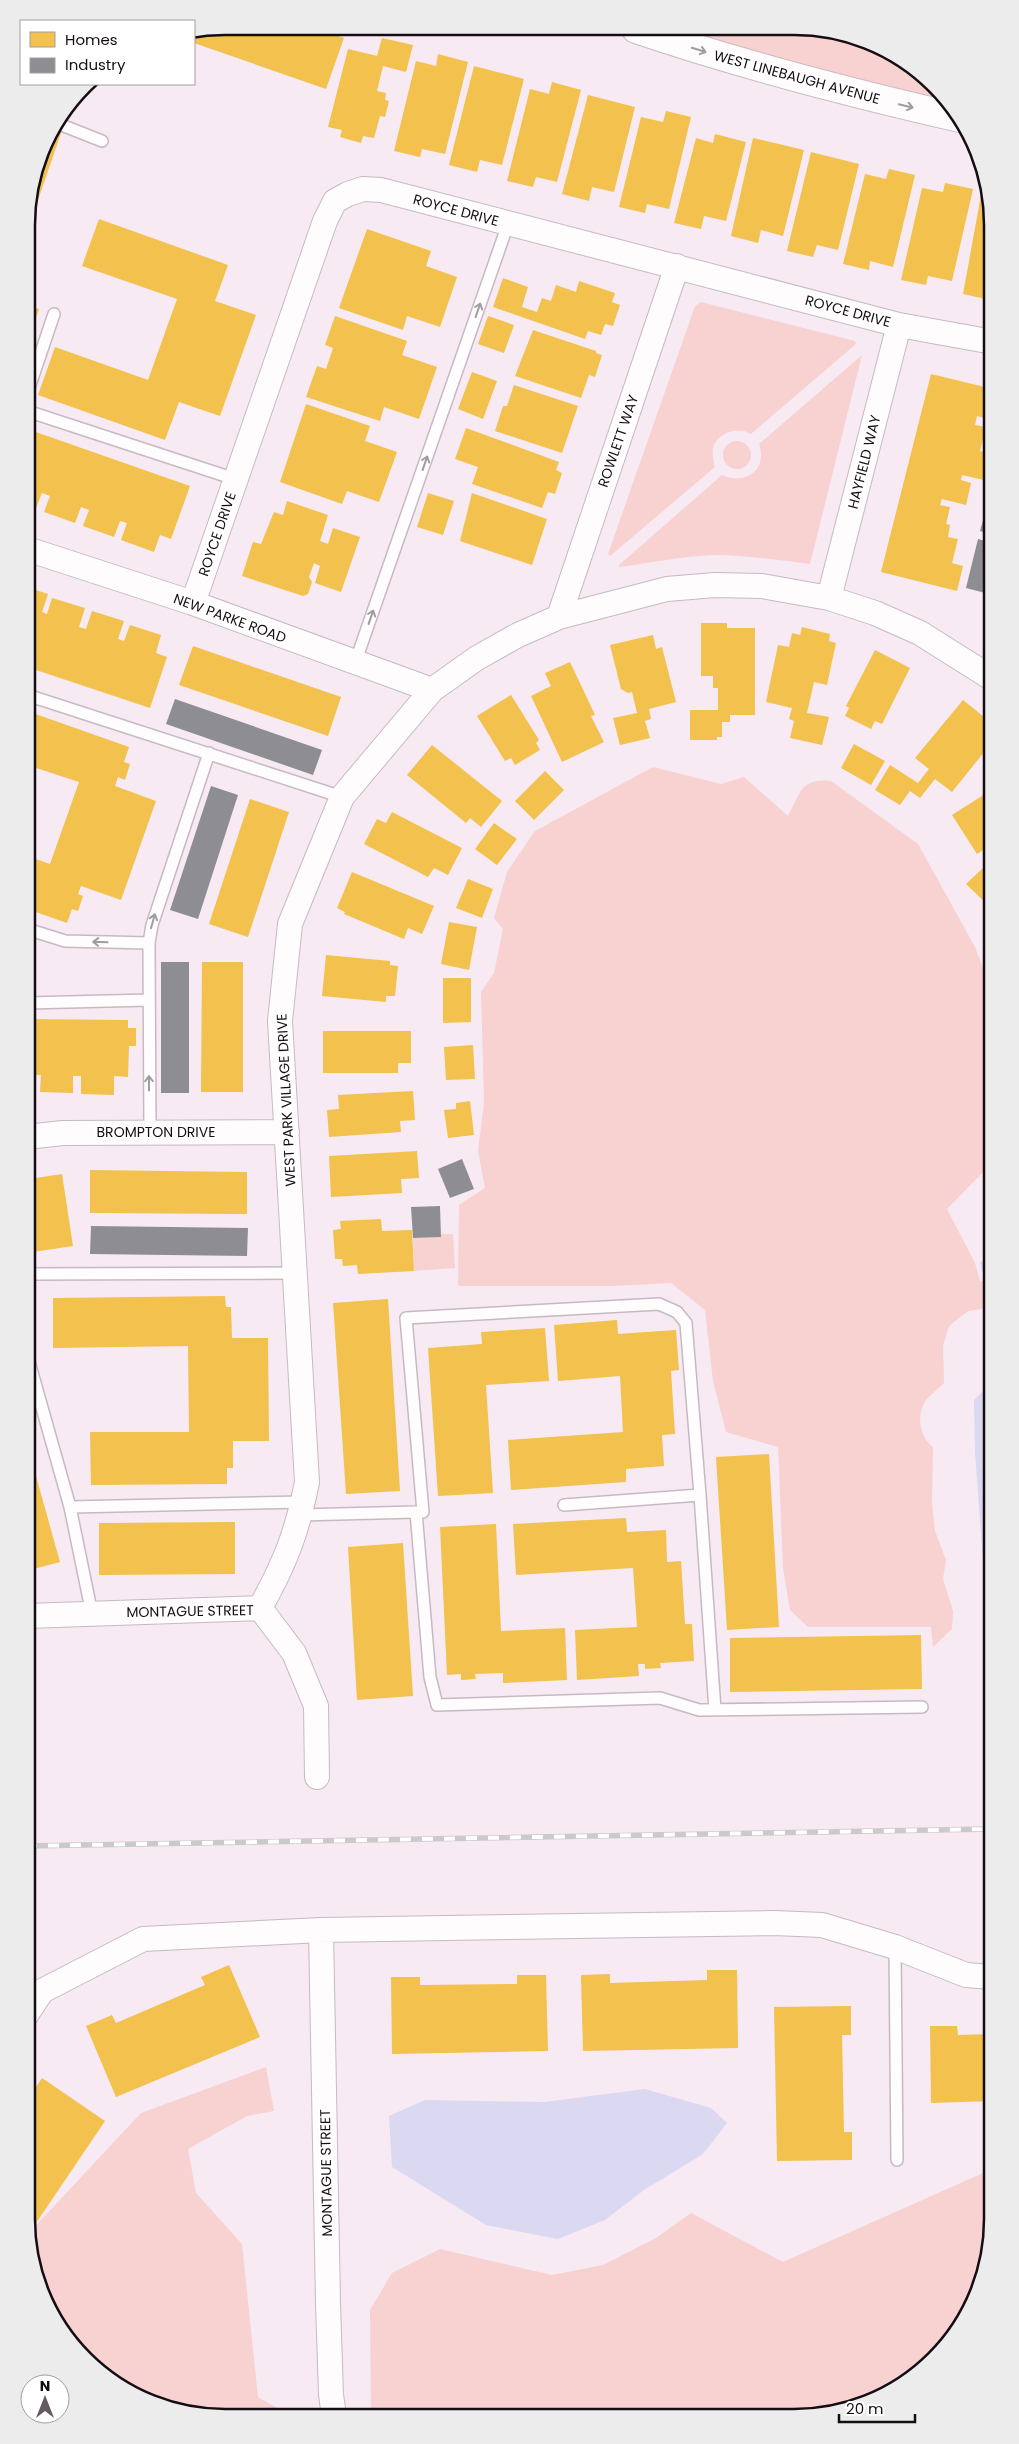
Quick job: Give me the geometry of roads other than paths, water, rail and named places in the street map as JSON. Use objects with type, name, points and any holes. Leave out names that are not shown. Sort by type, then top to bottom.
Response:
[{"type":"main road","name":"WEST LINEBAUGH AVENUE","points":[[654,35],[699,50],[851,93],[950,116]]},
{"type":"street","name":"ROYCE DRIVE","points":[[193,604],[325,221],[335,201],[363,189],[381,190],[899,325],[984,340]]},
{"type":"street","name":"ROWLETT WAY","points":[[559,616],[677,266]]},
{"type":"street","name":"HAYFIELD WAY","points":[[828,598],[899,325]]},
{"type":"street","name":"NEW PARKE ROAD","points":[[35,552],[193,604],[432,690]]},
{"type":"street","name":"WEST PARK VILLAGE DRIVE","points":[[260,1608],[282,1568],[307,1482],[280,1021],[290,924],[342,797],[432,690],[485,654],[518,635],[559,616],[667,589],[715,585],[762,586],[828,598],[875,613],[920,633],[984,669]]},
{"type":"street","name":"BROMPTON DRIVE","points":[[35,1136],[63,1132],[287,1132]]},
{"type":"street","name":"MONTAGUE STREET","points":[[35,1616],[260,1608],[294,1653],[316,1706],[317,1777]]},
{"type":"street","points":[[35,2001],[42,1990],[143,1939],[321,1930],[774,1923],[822,1925],[895,1947],[966,1974],[984,1976]]},
{"type":"street","name":"MONTAGUE STREET","points":[[321,1930],[328,2303],[333,2409]]},
{"type":"lane","points":[[64,126],[102,141]]},
{"type":"lane","points":[[356,663],[508,224]]},
{"type":"lane","points":[[35,370],[54,314]]},
{"type":"lane","points":[[35,414],[236,479]]},
{"type":"lane","points":[[35,698],[342,797]]},
{"type":"lane","points":[[150,1132],[149,943],[152,925],[209,753]]},
{"type":"lane","points":[[35,932],[65,941],[149,943]]},
{"type":"lane","points":[[35,1003],[149,1000]]},
{"type":"lane","points":[[35,1274],[295,1273]]},
{"type":"lane","points":[[70,1507],[301,1508],[424,1512],[406,1318],[659,1304],[677,1312],[686,1323],[715,1710]]},
{"type":"lane","points":[[35,1383],[70,1507],[92,1614]]},
{"type":"lane","points":[[564,1505],[700,1495]]},
{"type":"lane","points":[[416,1512],[430,1677],[436,1705],[660,1698],[699,1710],[922,1707]]},
{"type":"lane","points":[[895,1947],[897,2160]]},
{"type":"railway","points":[[35,1846],[984,1829]]}]
